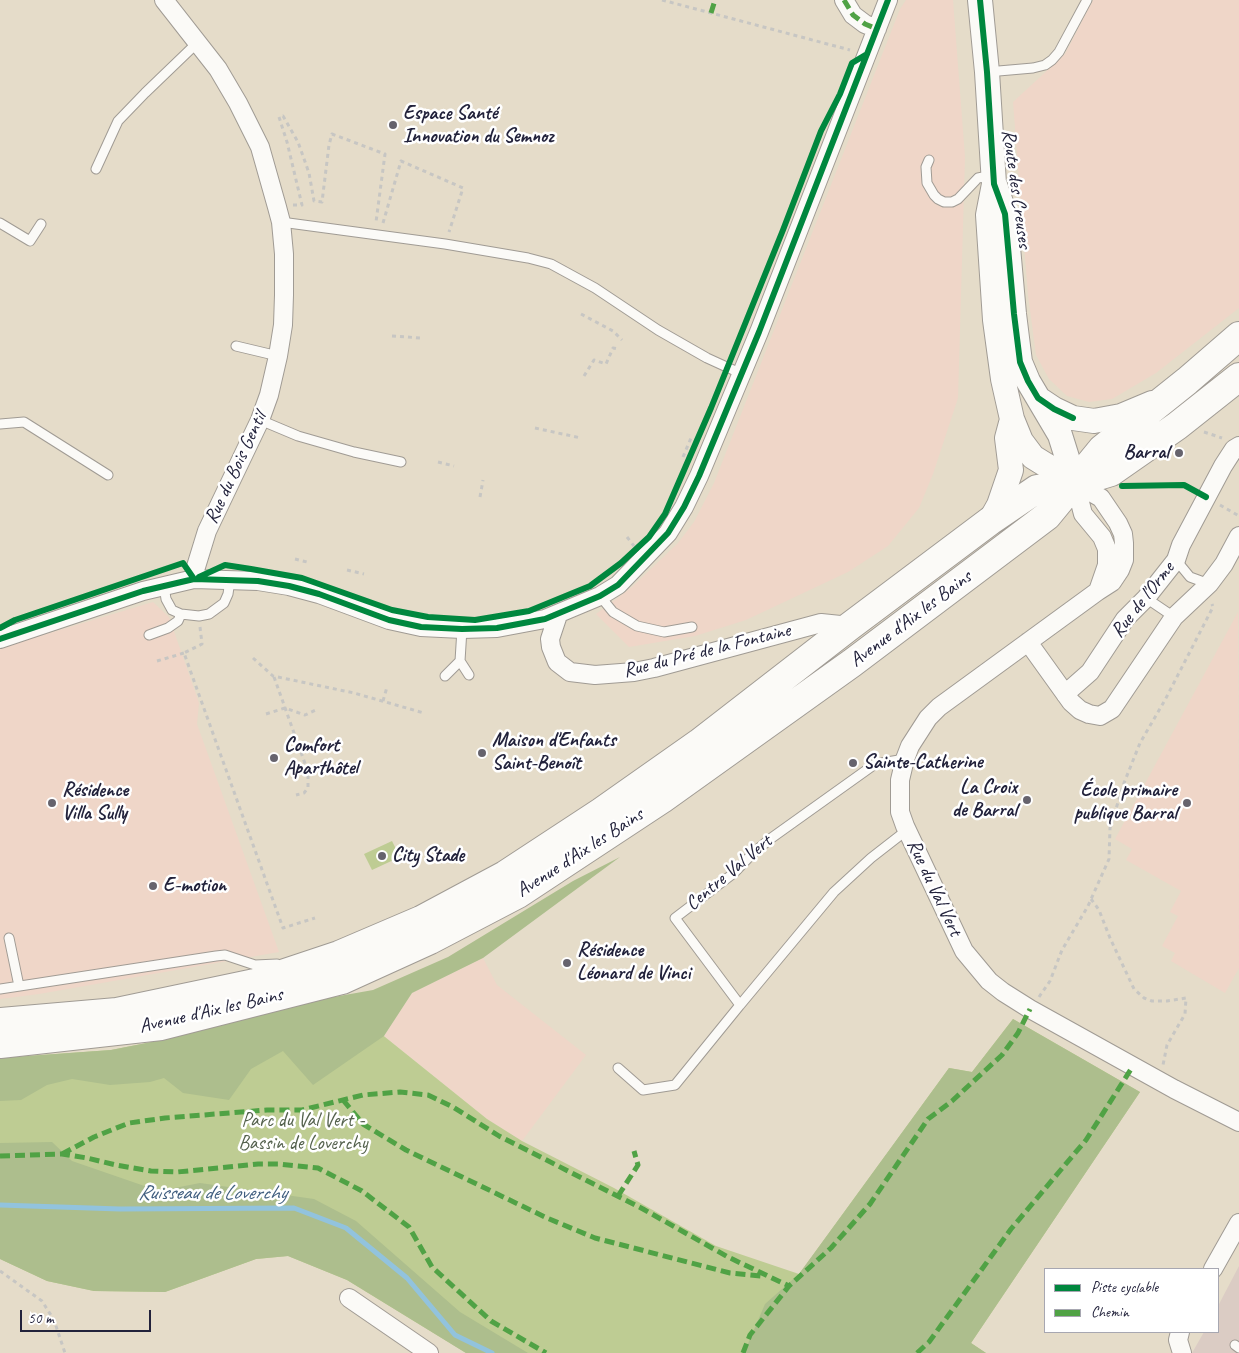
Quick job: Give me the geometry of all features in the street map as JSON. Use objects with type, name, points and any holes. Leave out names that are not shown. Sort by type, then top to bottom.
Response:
[{"type":"main road","name":"Route des Creuses","points":[[980,0],[994,179],[988,215],[995,320],[1003,379],[1012,419],[1021,441],[1033,456],[1075,483]]},
{"type":"main road","name":"Route des Creuses","points":[[994,179],[1005,214],[1020,362],[1028,381],[1060,436],[1075,483]]},
{"type":"main road","name":"Avenue d'Aix les Bains","points":[[0,1044],[161,1026],[342,980],[430,940],[518,894],[662,799],[852,663],[1047,516],[1102,449],[1239,336]]},
{"type":"main road","name":"Avenue d'Aix les Bains","points":[[0,1022],[117,1012],[255,983],[339,955],[421,920],[505,875],[601,812],[699,743],[850,626],[990,521],[1037,489],[1075,483],[1111,472],[1177,426],[1239,377]]},
{"type":"main road","name":"Route des Creuses","points":[[1038,398],[1054,410],[1073,418],[1094,421],[1121,416],[1168,396]]},
{"type":"main road","name":"Route des Creuses","points":[[990,521],[999,505],[1011,470],[1007,438],[1012,419]]},
{"type":"street","name":"Rue du Bois Gentil","points":[[164,0],[218,69],[260,147],[279,215],[284,254],[284,301],[278,356],[269,395],[260,420],[207,531],[194,579]]},
{"type":"street","points":[[844,0],[853,15],[865,24],[877,29]]},
{"type":"street","points":[[0,639],[143,591],[194,579],[258,581],[289,586],[319,594],[389,620],[421,627],[462,629],[497,628],[558,615],[600,596],[618,585],[672,526],[684,507],[699,476],[742,374],[888,0]]},
{"type":"street","name":"Rue de l'Orme","points":[[1065,694],[1090,672],[1125,619],[1146,598],[1176,560],[1181,545],[1223,466],[1234,449],[1239,446]]},
{"type":"street","name":"Rue du Val Vert","points":[[1075,483],[1101,498],[1123,534],[1124,553],[1120,570],[1112,582],[939,707],[919,731],[904,759],[899,797],[900,812],[964,951],[989,981],[1030,1009],[1239,1122]]},
{"type":"street","name":"Rue de l'Orme","points":[[1028,642],[1065,694],[1080,710],[1100,716],[1112,709],[1174,617],[1209,584],[1224,564],[1239,536]]},
{"type":"street","name":"Rue du Pré de la Fontaine","points":[[558,615],[550,639],[557,662],[570,672],[595,675],[634,672],[654,668],[821,623],[850,626]]},
{"type":"street","points":[[1215,1268],[1239,1223]]},
{"type":"street","points":[[349,1298],[429,1353]]},
{"type":"street","points":[[1180,1333],[1178,1340],[1182,1353]]},
{"type":"lane","points":[[987,72],[1033,68],[1044,65],[1052,60],[1059,52],[1087,0]]},
{"type":"lane","points":[[96,169],[118,121],[144,92],[197,43]]},
{"type":"lane","points":[[929,160],[926,168],[927,183],[934,195],[944,202],[952,202],[958,199],[978,178],[994,179]]},
{"type":"lane","points":[[279,215],[528,258],[551,264],[603,293],[658,330],[707,358],[742,374]]},
{"type":"lane","points":[[0,223],[30,242],[41,224]]},
{"type":"lane","points":[[236,346],[278,356]]},
{"type":"lane","name":"Rue du Bois Gentil","points":[[260,420],[298,436],[354,452],[401,462]]},
{"type":"lane","points":[[0,424],[24,422],[108,474]]},
{"type":"lane","points":[[1176,560],[1190,577],[1209,584]]},
{"type":"lane","points":[[164,586],[166,599],[172,610],[181,614],[199,616],[209,614],[224,602],[228,594],[230,580]]},
{"type":"lane","points":[[600,596],[613,612],[637,626],[664,632],[692,627]]},
{"type":"lane","points":[[1146,598],[1174,617]]},
{"type":"lane","points":[[149,635],[168,628],[178,621],[181,614]]},
{"type":"lane","points":[[462,629],[460,661],[469,676]]},
{"type":"lane","points":[[445,676],[460,661]]},
{"type":"lane","name":"Centre Val Vert","points":[[740,1005],[675,918],[734,873],[770,839],[875,764],[904,759]]},
{"type":"lane","points":[[618,1068],[644,1090],[675,1085],[834,892],[871,858],[907,830]]},
{"type":"lane","points":[[9,938],[19,986]]},
{"type":"lane","points":[[0,989],[225,955],[255,965],[276,965],[339,955]]},
{"type":"path","points":[[662,0],[867,54]]},
{"type":"path","points":[[279,215],[302,205],[279,117],[283,116],[298,142],[309,173],[314,201],[322,202],[332,134],[385,154],[376,222],[383,223],[401,161],[463,188],[445,244]]},
{"type":"path","points":[[581,314],[613,332],[622,340]]},
{"type":"path","points":[[392,336],[421,338]]},
{"type":"path","points":[[584,376],[594,360],[606,364],[613,348],[618,350]]},
{"type":"path","points":[[535,428],[581,438]]},
{"type":"path","points":[[682,457],[691,438],[698,441]]},
{"type":"path","points":[[438,462],[454,466]]},
{"type":"path","points":[[480,497],[483,480]]},
{"type":"path","points":[[1122,486],[1184,485],[1206,497]]},
{"type":"path","points":[[626,537],[636,548]]},
{"type":"path","points":[[295,559],[306,562]]},
{"type":"path","points":[[347,570],[364,574]]},
{"type":"path","points":[[1030,1009],[1050,980],[1062,950],[1091,899],[1109,859],[1110,828],[1140,743],[1165,700],[1213,607],[1209,584]]},
{"type":"path","points":[[157,661],[184,653],[202,644],[199,616]]},
{"type":"path","points":[[184,653],[283,928],[315,918]]},
{"type":"path","points":[[252,658],[273,676],[354,693],[424,712]]},
{"type":"path","points":[[273,676],[308,772],[308,788],[304,793],[296,795]]},
{"type":"path","points":[[383,701],[386,687]]},
{"type":"path","points":[[266,714],[285,708],[305,715],[318,709]]},
{"type":"path","points":[[1091,899],[1099,910],[1134,989],[1152,1002],[1186,998],[1185,1014],[1167,1045],[1163,1066],[1158,1079]]},
{"type":"path","points":[[0,1271],[42,1301],[54,1320],[65,1353]]},
{"type":"shaded area","points":[[906,0],[953,0],[965,157],[958,398],[933,474],[919,508],[888,546],[848,572],[746,620],[695,636],[629,647],[596,614],[632,587],[678,543],[694,522],[714,483],[900,9]]},
{"type":"shaded area","points":[[1093,0],[1239,0],[1239,308],[1156,373],[1112,399],[1089,402],[1067,396],[1049,379],[1036,355],[1028,295],[1013,102],[1065,54]]},
{"type":"shaded area","points":[[153,602],[169,617],[199,703],[197,724],[279,952],[39,994],[0,999],[0,648]]},
{"type":"shaded area","name":"École primaire publique Barral","points":[[1238,612],[1239,968],[1225,993],[1171,961],[1175,953],[1162,946],[1178,916],[1170,912],[1181,891],[1126,860],[1132,849],[1115,839]]},
{"type":"shaded area","points":[[483,958],[497,985],[586,1055],[522,1141],[487,1119],[384,1036],[412,993]]},
{"type":"shaded area","points":[[1239,1266],[1239,1353],[1192,1353],[1203,1333],[1219,1333],[1219,1304]]},
{"type":"green space","name":"City Stade","points":[[392,841],[400,857],[372,870],[364,854]]},
{"type":"green space","points":[[620,857],[483,958],[412,993],[384,1036],[313,1085],[283,1051],[251,1069],[229,1100],[183,1093],[164,1078],[150,1082],[110,1085],[72,1079],[47,1085],[21,1100],[0,1101],[0,1058],[111,1050],[172,1038],[311,1001],[373,990],[448,957],[573,881]]},
{"type":"green space","name":"Parc du Val Vert - Bassin de Loverchy","points":[[344,1004],[487,1119],[522,1141],[614,1188],[716,1246],[799,1274],[949,1068],[972,1072],[1013,1019],[1140,1092],[971,1343],[986,1353],[466,1353],[347,1280],[288,1256],[256,1259],[165,1292],[94,1291],[47,1281],[0,1259],[0,1058],[111,1050]]},
{"type":"green space","points":[[1013,1019],[1140,1092],[971,1343],[986,1353],[744,1353],[765,1304],[799,1274],[949,1068],[972,1072]]},
{"type":"green space","points":[[52,1142],[72,1161],[159,1191],[200,1183],[314,1199],[356,1221],[460,1312],[528,1353],[466,1353],[347,1280],[288,1256],[256,1259],[165,1292],[94,1291],[47,1281],[0,1259],[0,1143]]},
{"type":"waterway","name":"Ruisseau de Loverchy","points":[[0,1205],[120,1209],[294,1208],[346,1228],[407,1278],[455,1335],[492,1353]]},
{"type":"marked path","points":[[711,13],[715,0]]},
{"type":"marked path","points":[[844,0],[853,15],[865,24],[877,29]]},
{"type":"marked path","points":[[743,1353],[750,1335],[789,1286],[831,1248],[870,1204],[928,1119],[952,1101],[1002,1055],[1018,1033],[1030,1009]]},
{"type":"marked path","points":[[917,1353],[929,1342],[1011,1229],[1086,1140],[1133,1066]]},
{"type":"marked path","points":[[62,1154],[94,1137],[129,1123],[165,1118],[267,1110],[302,1110],[363,1095],[400,1092],[428,1095],[453,1107],[499,1136],[643,1209],[728,1257],[789,1286]]},
{"type":"marked path","points":[[343,1100],[363,1124],[406,1150],[547,1218],[595,1238],[730,1273],[761,1276]]},
{"type":"marked path","points":[[618,1196],[638,1165],[634,1151]]},
{"type":"marked path","points":[[0,1156],[62,1154],[151,1171],[177,1172],[258,1164],[318,1168],[362,1191],[409,1227],[432,1267],[491,1321],[546,1353]]},
{"type":"cycle path","points":[[0,639],[143,591],[194,579],[258,581],[289,586],[319,594],[389,620],[421,627],[462,629],[497,628],[545,619],[600,596],[618,585],[668,533],[684,507],[699,476],[759,332],[888,0]]},
{"type":"cycle path","points":[[980,0],[987,72],[994,184],[1005,214],[1020,362],[1038,398],[1054,409],[1073,418]]},
{"type":"cycle path","points":[[199,577],[225,565],[251,569],[302,578],[392,610],[428,617],[475,620],[529,611],[590,586],[621,563],[649,537],[665,514],[711,408],[821,131],[840,94],[852,63],[867,54]]},
{"type":"cycle path","points":[[1122,486],[1184,485],[1206,497]]},
{"type":"cycle path","points":[[0,628],[15,620],[183,563],[194,579]]},
{"type":"place","name":"Espace Santé Innovation du Semnoz","points":[[393,125]]},
{"type":"place","name":"Barral","points":[[1179,453]]},
{"type":"place","name":"Maison d'Enfants Saint-Benoît","points":[[482,753]]},
{"type":"place","name":"Comfort Aparthôtel","points":[[274,758]]},
{"type":"place","name":"Sainte-Catherine","points":[[853,763]]},
{"type":"place","name":"La Croix de Barral","points":[[1027,800]]},
{"type":"place","name":"Résidence Villa Sully","points":[[52,803]]},
{"type":"place","name":"École primaire publique Barral","points":[[1187,803]]},
{"type":"place","name":"City Stade","points":[[382,856]]},
{"type":"place","name":"E-motion","points":[[153,886]]},
{"type":"place","name":"Résidence Léonard de Vinci","points":[[567,963]]}]
